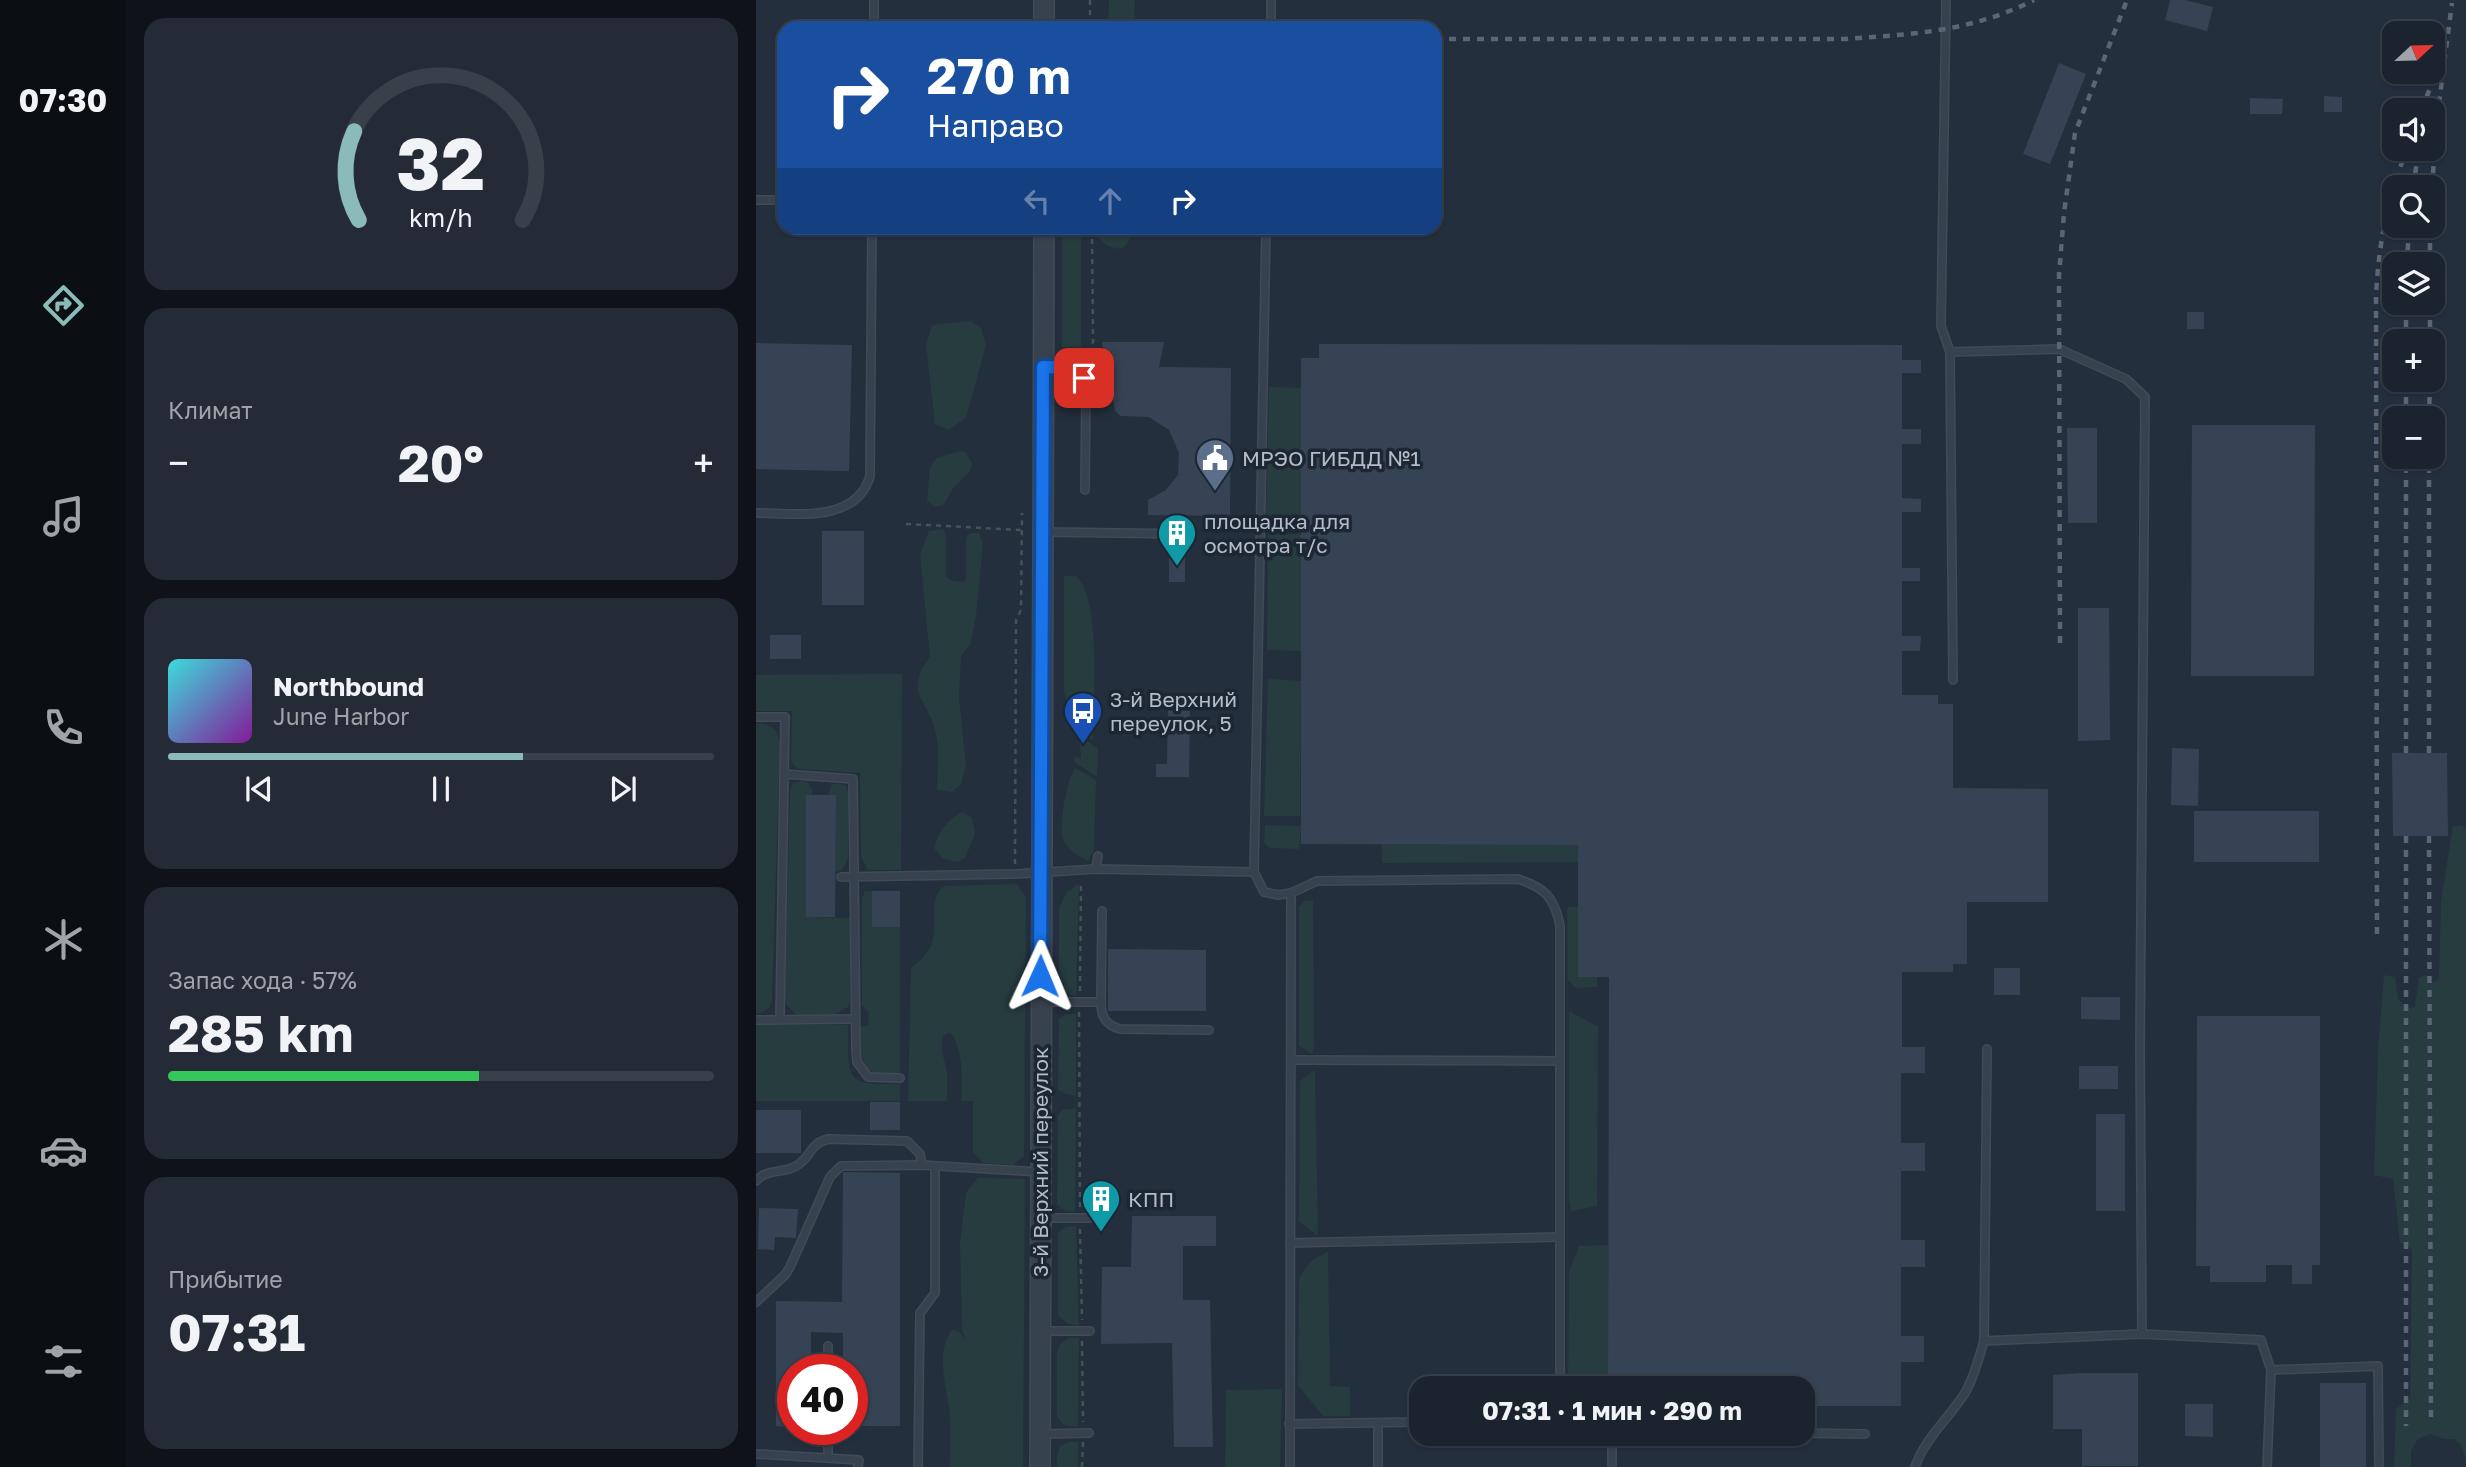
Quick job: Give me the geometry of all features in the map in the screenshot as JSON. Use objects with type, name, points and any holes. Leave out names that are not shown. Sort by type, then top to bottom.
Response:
[{"type":"street","points":[[1044,0],[1044,21]]},
{"type":"street","name":"3-й Верхний переулок","points":[[1040,1467],[1044,235]]},
{"type":"lane","points":[[874,0],[874,21]]},
{"type":"lane","points":[[1271,0],[1271,21]]},
{"type":"lane","points":[[1946,0],[1941,326],[1950,352],[1953,680]]},
{"type":"lane","points":[[756,200],[777,200]]},
{"type":"lane","points":[[756,513],[822,513],[839,510],[867,488],[870,476],[872,235]]},
{"type":"lane","points":[[1266,235],[1254,872],[1264,892],[1278,895],[1291,893],[1317,880],[1518,879],[1534,884],[1548,894],[1557,908],[1560,925],[1560,1376]]},
{"type":"lane","points":[[1950,352],[2059,349],[2126,379],[2145,397],[2140,1034],[2142,1334]]},
{"type":"lane","points":[[1043,367],[1068,367],[1079,371],[1086,384],[1085,490]]},
{"type":"lane","points":[[1043,532],[1190,534]]},
{"type":"lane","points":[[756,717],[785,717],[780,1020]]},
{"type":"lane","points":[[784,774],[853,779],[856,1051],[862,1070],[868,1077],[900,1078]]},
{"type":"lane","points":[[1096,869],[1098,856]]},
{"type":"lane","points":[[841,877],[1015,874],[1096,869],[1254,872]]},
{"type":"lane","points":[[1290,1467],[1291,893]]},
{"type":"lane","points":[[1102,911],[1101,1002],[1104,1020],[1120,1029],[1209,1030]]},
{"type":"lane","points":[[1040,1002],[1101,1002]]},
{"type":"lane","points":[[756,1020],[855,1018]]},
{"type":"lane","points":[[1915,1467],[1942,1422],[1966,1392],[1984,1341],[1987,1049]]},
{"type":"lane","points":[[1291,1060],[1560,1061]]},
{"type":"lane","points":[[756,1181],[761,1175],[776,1170],[795,1168],[819,1141],[829,1139],[907,1140],[920,1154],[922,1165]]},
{"type":"lane","points":[[756,1302],[790,1267],[835,1170],[849,1164],[1040,1172]]},
{"type":"lane","points":[[918,1467],[920,1313],[935,1293],[935,1166]]},
{"type":"lane","points":[[1041,1218],[1090,1218]]},
{"type":"lane","points":[[1290,1243],[1560,1237]]},
{"type":"lane","points":[[1041,1331],[1086,1331]]},
{"type":"lane","points":[[1984,1341],[2142,1334],[2261,1340],[2271,1370],[2267,1467]]},
{"type":"lane","points":[[828,1346],[828,1354]]},
{"type":"lane","points":[[2271,1370],[2378,1366],[2379,1467]]},
{"type":"lane","points":[[1289,1424],[1409,1422]]},
{"type":"lane","points":[[1378,1423],[1378,1467]]},
{"type":"lane","points":[[1040,1434],[1086,1433]]},
{"type":"lane","points":[[1815,1433],[1865,1434]]},
{"type":"lane","points":[[828,1445],[828,1458]]},
{"type":"lane","points":[[1612,1446],[1612,1467]]},
{"type":"lane","points":[[756,1454],[859,1460],[858,1467]]},
{"type":"path","points":[[1090,0],[1090,21]]},
{"type":"path","points":[[1079,371],[1093,342],[1092,235]]},
{"type":"path","points":[[1015,874],[1016,620],[1021,610],[1022,513]]},
{"type":"path","points":[[906,524],[1022,530]]},
{"type":"path","points":[[1082,870],[1080,1218],[1086,1331],[1086,1433],[1082,1467]]},
{"type":"green space","points":[[1109,0],[1135,0],[1134,21],[1108,21]]},
{"type":"green space","points":[[1062,235],[1081,235],[1081,347],[1062,347]]},
{"type":"green space","points":[[1132,235],[1121,249],[1111,247],[1097,236]]},
{"type":"green space","points":[[971,321],[981,328],[986,345],[966,418],[948,430],[935,424],[926,345],[932,325]]},
{"type":"green space","points":[[1269,387],[1301,388],[1301,521],[1266,521]]},
{"type":"green space","points":[[960,451],[966,453],[972,463],[971,470],[954,487],[944,504],[936,507],[927,501],[930,467],[937,458]]},
{"type":"green space","points":[[943,529],[946,535],[946,576],[950,580],[966,580],[966,538],[970,533],[979,533],[983,544],[976,616],[970,645],[961,655],[959,699],[966,765],[961,784],[952,792],[937,790],[936,734],[918,689],[918,680],[930,657],[920,555],[929,531]]},
{"type":"green space","points":[[1268,534],[1301,534],[1301,651],[1267,650]]},
{"type":"green space","points":[[1064,576],[1076,576],[1084,588],[1090,606],[1094,653],[1093,739],[1075,736],[1064,691]]},
{"type":"green space","points":[[902,674],[901,870],[868,870],[861,857],[860,773],[799,769],[794,766],[791,759],[792,711],[756,711],[756,675]]},
{"type":"green space","points":[[1268,679],[1301,681],[1300,816],[1264,816]]},
{"type":"green space","points":[[756,723],[774,728],[780,746],[772,998],[767,1009],[756,1014]]},
{"type":"green space","points":[[1080,741],[1089,742],[1098,749],[1097,776],[1075,763],[1074,757],[1081,758]]},
{"type":"green space","points":[[1075,768],[1096,780],[1094,850],[1088,861],[1070,849],[1062,832],[1064,802]]},
{"type":"green space","points":[[793,783],[808,783],[812,789],[812,795],[806,796],[806,917],[850,918],[850,1001],[848,1007],[834,1015],[797,1015],[786,1004],[790,791]]},
{"type":"green space","points":[[832,784],[846,786],[849,796],[848,858],[842,870],[835,872],[836,796],[828,795]]},
{"type":"green space","points":[[962,812],[972,818],[975,834],[965,858],[958,862],[942,858],[934,848],[938,837],[944,827]]},
{"type":"green space","points":[[1265,825],[1301,826],[1299,849],[1270,848],[1264,843]]},
{"type":"green space","points":[[2462,825],[2466,829],[2466,1458],[2460,1444],[2454,1439],[2443,1439],[2431,1434],[2418,1439],[2411,1451],[2411,1467],[2394,1467],[2396,1409],[2410,1399],[2412,1249],[2400,1243],[2393,1179],[2374,1175],[2378,1050],[2384,975],[2395,977],[2398,999],[2407,1008],[2415,1007],[2419,978],[2425,975],[2433,982],[2439,979],[2441,901],[2453,826]]},
{"type":"green space","points":[[1382,844],[1578,845],[1578,862],[1382,863]]},
{"type":"green space","points":[[1017,884],[1026,897],[1024,1156],[1013,1165],[983,1163],[973,1152],[973,1101],[961,1101],[960,1056],[950,1032],[943,1036],[942,1045],[947,1071],[947,1101],[908,1101],[911,968],[932,943],[935,900],[944,886]]},
{"type":"green space","points":[[1079,884],[1076,996],[1066,994],[1059,988],[1059,908],[1067,892]]},
{"type":"green space","points":[[865,891],[872,891],[872,927],[900,927],[900,1073],[879,1074],[870,1070],[861,1053],[861,1026],[868,1026],[869,1013],[862,1005],[862,898]]},
{"type":"green space","points":[[1313,900],[1312,1054],[1299,1046],[1299,907],[1304,901]]},
{"type":"green space","points":[[1567,907],[1578,907],[1578,977],[1597,977],[1597,987],[1576,988],[1568,980]]},
{"type":"green space","points":[[1569,1011],[1598,1027],[1597,1206],[1571,1211],[1569,1199]]},
{"type":"green space","points":[[1066,1014],[1076,1014],[1076,1096],[1058,1090],[1059,1019]]},
{"type":"green space","points":[[756,1025],[848,1025],[848,1057],[853,1075],[868,1083],[900,1084],[900,1101],[756,1101]]},
{"type":"green space","points":[[1315,1070],[1318,1236],[1299,1221],[1300,1081]]},
{"type":"green space","points":[[1076,1108],[1075,1212],[1066,1211],[1057,1205],[1058,1115],[1062,1110]]},
{"type":"green space","points":[[978,1178],[1025,1179],[1023,1467],[950,1467],[950,1417],[944,1350],[952,1330],[958,1331],[966,1340],[962,1329],[960,1242],[966,1193]]},
{"type":"green space","points":[[1076,1226],[1079,1326],[1067,1323],[1058,1315],[1058,1233],[1066,1227]]},
{"type":"green space","points":[[1608,1245],[1608,1376],[1568,1376],[1569,1272],[1579,1246]]},
{"type":"green space","points":[[1328,1252],[1330,1386],[1350,1387],[1350,1416],[1323,1416],[1298,1385],[1299,1280],[1310,1263]]},
{"type":"green space","points":[[1069,1338],[1079,1338],[1078,1427],[1063,1425],[1057,1416],[1057,1353],[1060,1344]]},
{"type":"green space","points":[[1282,1389],[1280,1467],[1225,1467],[1226,1390]]},
{"type":"green space","points":[[1078,1442],[1078,1467],[1057,1467],[1060,1446]]},
{"type":"building","points":[[2170,0],[2185,0],[2213,7],[2207,31],[2165,20]]},
{"type":"building","points":[[2059,63],[2086,74],[2050,164],[2023,154]]},
{"type":"building","points":[[2324,96],[2342,97],[2342,112],[2324,112]]},
{"type":"building","points":[[2250,98],[2283,99],[2282,114],[2250,114]]},
{"type":"building","points":[[2187,312],[2204,312],[2204,329],[2187,329]]},
{"type":"building","points":[[1102,342],[1164,342],[1159,367],[1231,368],[1230,516],[1148,515],[1148,500],[1166,490],[1178,475],[1179,453],[1169,430],[1149,417],[1121,416],[1115,411]]},
{"type":"building","points":[[756,343],[852,345],[849,471],[756,469]]},
{"type":"building","points":[[1319,344],[1902,345],[1902,360],[1921,360],[1921,373],[1902,373],[1902,429],[1921,429],[1921,444],[1902,444],[1902,498],[1921,499],[1921,512],[1902,512],[1902,568],[1920,568],[1920,581],[1902,581],[1902,636],[1921,636],[1920,651],[1902,651],[1902,695],[1938,695],[1938,704],[1953,704],[1953,788],[2048,789],[2048,902],[1967,902],[1967,964],[1953,964],[1953,972],[1902,972],[1902,1047],[1925,1047],[1925,1073],[1901,1073],[1901,1143],[1925,1143],[1925,1171],[1901,1171],[1901,1240],[1925,1240],[1925,1267],[1901,1267],[1901,1336],[1924,1336],[1924,1362],[1901,1362],[1901,1406],[1815,1406],[1815,1376],[1608,1376],[1609,977],[1578,977],[1578,845],[1301,844],[1301,358],[1319,358]]},
{"type":"building","points":[[2192,425],[2315,425],[2314,676],[2191,676]]},
{"type":"building","points":[[2067,428],[2097,428],[2097,523],[2068,523]]},
{"type":"building","points":[[822,531],[864,531],[864,605],[822,605]]},
{"type":"building","name":"площадка для осмотра т/с","points":[[1169,551],[1185,551],[1185,582],[1169,582]]},
{"type":"building","points":[[2078,608],[2109,608],[2110,740],[2078,741]]},
{"type":"building","points":[[770,635],[801,635],[801,659],[770,659]]},
{"type":"building","points":[[1168,710],[1190,711],[1189,777],[1156,777],[1156,764],[1167,764]]},
{"type":"building","points":[[2172,748],[2199,749],[2198,806],[2171,805]]},
{"type":"building","points":[[2392,753],[2447,753],[2448,836],[2393,836]]},
{"type":"building","points":[[806,795],[836,795],[835,917],[806,917]]},
{"type":"building","points":[[2194,811],[2319,811],[2319,862],[2194,862]]},
{"type":"building","points":[[872,891],[900,891],[900,927],[872,927]]},
{"type":"building","points":[[1108,949],[1206,950],[1206,1011],[1108,1011]]},
{"type":"building","points":[[1994,968],[2020,968],[2020,995],[1994,995]]},
{"type":"building","points":[[2081,997],[2120,997],[2120,1020],[2081,1019]]},
{"type":"building","points":[[2197,1016],[2320,1016],[2320,1265],[2312,1265],[2312,1284],[2292,1284],[2292,1265],[2266,1265],[2266,1282],[2210,1282],[2210,1266],[2196,1266]]},
{"type":"building","points":[[2079,1066],[2118,1066],[2118,1089],[2079,1089]]},
{"type":"building","points":[[870,1102],[900,1102],[900,1130],[870,1130]]},
{"type":"building","points":[[756,1110],[801,1110],[801,1153],[756,1153]]},
{"type":"building","points":[[2096,1114],[2125,1114],[2125,1211],[2096,1211]]},
{"type":"building","points":[[843,1172],[900,1173],[900,1426],[868,1426],[868,1354],[843,1354],[843,1333],[811,1332],[811,1354],[777,1354],[776,1426],[776,1301],[842,1302]]},
{"type":"building","points":[[759,1208],[798,1209],[796,1238],[775,1237],[774,1250],[758,1249]]},
{"type":"building","points":[[1132,1216],[1216,1216],[1216,1246],[1183,1246],[1183,1300],[1210,1300],[1213,1447],[1174,1447],[1172,1343],[1101,1344],[1102,1267],[1131,1267]]},
{"type":"building","points":[[2138,1373],[2138,1466],[2082,1466],[2082,1429],[2053,1429],[2053,1375]]},
{"type":"building","points":[[2320,1383],[2366,1383],[2366,1467],[2320,1467]]},
{"type":"building","points":[[2185,1404],[2213,1404],[2213,1437],[2185,1436]]},
{"type":"railway","points":[[1442,39],[1845,39],[1941,30],[1987,19],[2034,0]]},
{"type":"railway","points":[[2060,643],[2059,275],[2064,213],[2075,133],[2127,0]]},
{"type":"railway","points":[[2433,175],[2452,3]]},
{"type":"railway","points":[[2426,98],[2431,84]]},
{"type":"railway","points":[[2377,934],[2376,296],[2385,221],[2403,161]]},
{"type":"railway","points":[[2415,175],[2417,161]]},
{"type":"railway","points":[[2408,238],[2408,252]]},
{"type":"railway","points":[[2430,238],[2430,252]]},
{"type":"railway","points":[[2406,315],[2406,329]]},
{"type":"railway","points":[[2430,315],[2430,329]]},
{"type":"railway","points":[[2406,392],[2406,406]]},
{"type":"railway","points":[[2429,406],[2430,392]]},
{"type":"railway","points":[[2406,469],[2406,753]]},
{"type":"railway","points":[[2429,469],[2429,753]]},
{"type":"railway","points":[[2406,836],[2406,1426]]},
{"type":"railway","points":[[2429,836],[2431,1424]]},
{"type":"place","name":"МРЭО ГИБДД №1","points":[[1215,492]]},
{"type":"place","name":"площадка для осмотра т/с","points":[[1177,567]]},
{"type":"place","name":"3-й Верхний переулок, 5","points":[[1083,745]]},
{"type":"place","name":"КПП","points":[[1101,1233]]},
{"type":"route","points":[[1040,976],[1043,367],[1076,368],[1084,378]]}]
